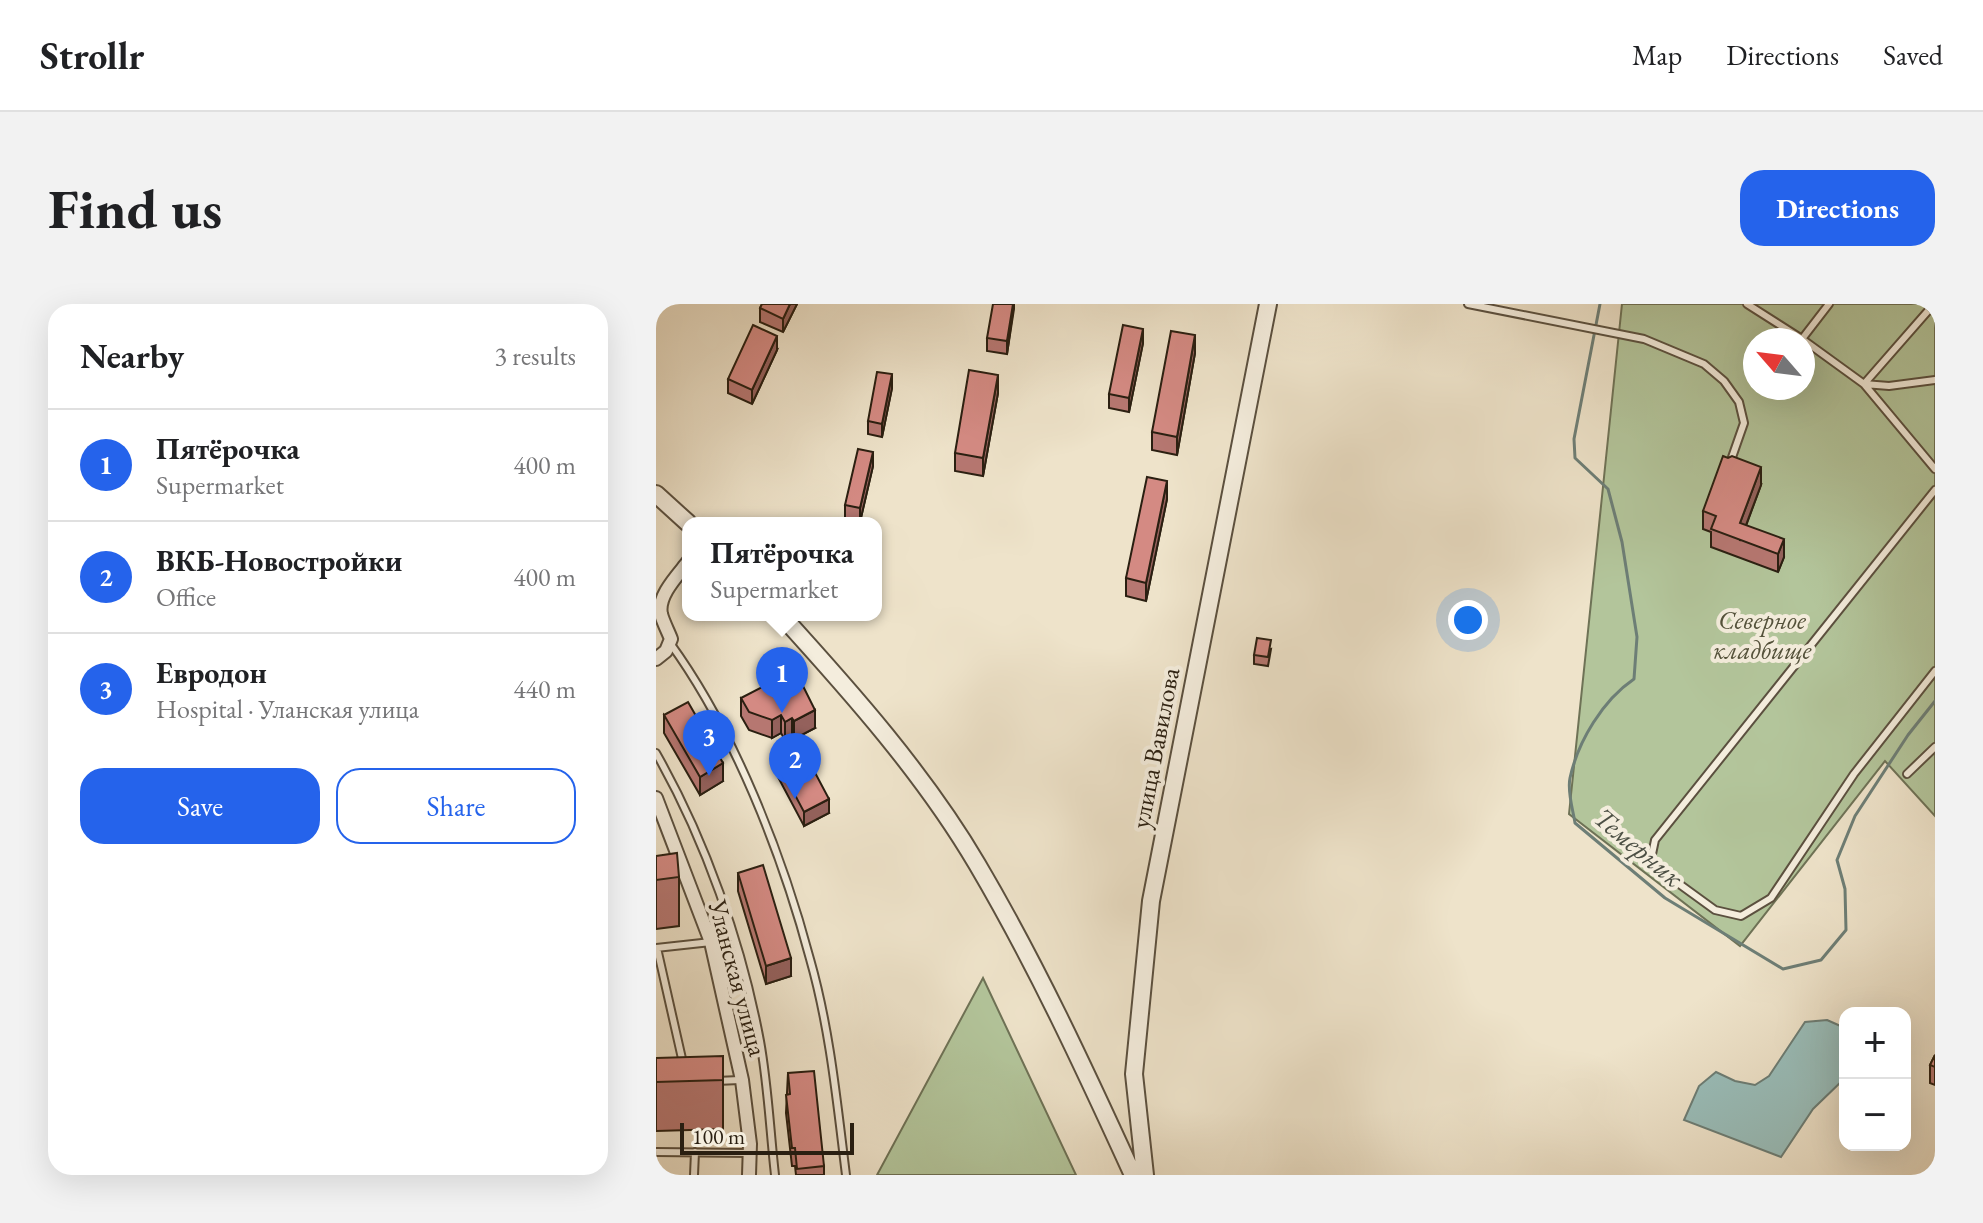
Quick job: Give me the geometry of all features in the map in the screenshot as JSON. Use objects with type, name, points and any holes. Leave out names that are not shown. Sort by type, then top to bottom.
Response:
[{"type":"street","name":"улица Вавилова","points":[[1145,1175],[1134,1074],[1151,901],[1268,304]]},
{"type":"street","points":[[656,494],[682,518]]},
{"type":"street","points":[[656,659],[670,643],[661,605],[682,570]]},
{"type":"street","points":[[786,621],[835,674],[910,766],[976,862],[1033,966],[1133,1175]]},
{"type":"street","name":"Уланская улица","points":[[656,798],[711,942],[742,1080],[750,1153],[749,1175]]},
{"type":"lane","points":[[1468,304],[1644,339],[1704,364],[1724,381],[1739,402],[1744,423],[1728,470]]},
{"type":"lane","points":[[1747,304],[1785,328]]},
{"type":"lane","points":[[1810,328],[1829,304]]},
{"type":"lane","points":[[1864,384],[1934,304]]},
{"type":"lane","points":[[1815,348],[1864,384],[1935,469]]},
{"type":"lane","points":[[1864,384],[1889,386],[1935,380]]},
{"type":"lane","points":[[1927,459],[1935,450]]},
{"type":"lane","points":[[1935,490],[1655,840],[1651,859],[1715,910],[1741,916],[1771,898],[1854,774],[1935,671]]},
{"type":"lane","points":[[670,643],[730,740],[786,884],[811,960],[838,1102],[846,1175]]},
{"type":"lane","points":[[1907,774],[1935,747]]},
{"type":"lane","points":[[656,753],[714,878],[745,977],[760,1043],[775,1175]]},
{"type":"lane","points":[[671,880],[687,878]]},
{"type":"lane","points":[[684,1067],[657,948],[711,942]]},
{"type":"lane","points":[[701,1082],[742,1080]]},
{"type":"lane","points":[[656,1152],[750,1153]]},
{"type":"lane","points":[[694,1175],[695,1152]]},
{"type":"green space","name":"Северное кладбище","points":[[1622,304],[1935,304],[1935,816],[1885,761],[1740,946],[1569,814]]},
{"type":"green space","points":[[983,978],[1076,1175],[877,1175]]},
{"type":"water","points":[[1827,1020],[1839,1025],[1839,1084],[1813,1109],[1781,1157],[1684,1120],[1699,1086],[1716,1072],[1735,1081],[1755,1085],[1769,1076],[1805,1022]]},
{"type":"building","points":[[762,304],[790,304],[783,319],[760,308]]},
{"type":"building","points":[[993,304],[1013,304],[1007,341],[987,338]]},
{"type":"building","points":[[753,325],[777,336],[752,390],[728,379]]},
{"type":"building","points":[[1123,325],[1143,329],[1129,398],[1109,394]]},
{"type":"building","points":[[1171,331],[1195,335],[1177,437],[1152,432]]},
{"type":"building","points":[[969,370],[998,375],[983,458],[955,453]]},
{"type":"building","points":[[877,372],[892,374],[882,424],[868,421]]},
{"type":"building","points":[[858,449],[873,452],[860,508],[845,505]]},
{"type":"building","points":[[1723,456],[1732,456],[1761,467],[1740,523],[1784,539],[1778,554],[1711,529],[1716,516],[1703,511]]},
{"type":"building","points":[[1147,477],[1167,481],[1146,583],[1126,578]]},
{"type":"building","points":[[1257,638],[1271,640],[1268,657],[1254,655]]},
{"type":"building","points":[[795,670],[815,710],[794,721],[792,718],[785,722],[781,715],[772,720],[749,712],[741,698]]},
{"type":"building","points":[[688,702],[723,763],[700,777],[664,715]]},
{"type":"building","points":[[803,750],[829,799],[804,812],[778,763]]},
{"type":"building","points":[[677,853],[679,877],[656,880],[656,856]]},
{"type":"building","points":[[763,865],[791,958],[766,966],[738,873]]},
{"type":"building","points":[[723,1056],[723,1080],[656,1082],[656,1058]]},
{"type":"building","points":[[814,1071],[824,1166],[797,1169],[786,1095],[790,1094],[788,1073]]},
{"type":"waterway","name":"Темерник","points":[[1600,304],[1574,439],[1575,458],[1608,489],[1622,542],[1637,637],[1634,679],[1612,698],[1593,722],[1574,764],[1569,789],[1575,823],[1665,898],[1783,969],[1821,960],[1846,930],[1845,889],[1837,860],[1855,816],[1908,735],[1935,701]]},
{"type":"place","name":"Пятёрочка","points":[[782,713]]},
{"type":"place","name":"Евродон","points":[[709,776]]},
{"type":"place","name":"ВКБ-Новостройки","points":[[795,799]]}]
